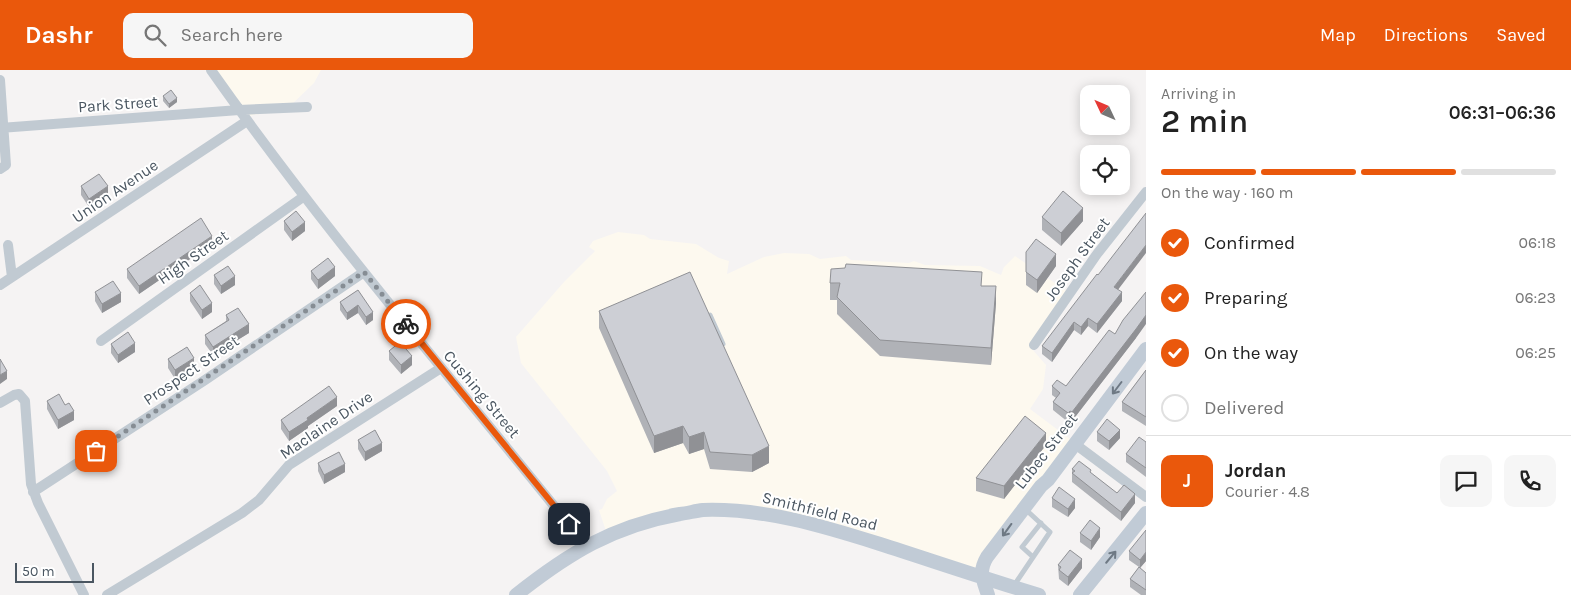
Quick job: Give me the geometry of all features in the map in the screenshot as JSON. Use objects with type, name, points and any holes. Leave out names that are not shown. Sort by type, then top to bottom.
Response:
[{"type":"main road","name":"Lubec Street","points":[[983,578],[982,566],[1146,349]]},
{"type":"main road","name":"Smithfield Road","points":[[516,595],[568,556],[614,532],[662,517],[702,510],[754,512],[795,520],[858,537],[1039,595]]},
{"type":"main road","points":[[1080,595],[1146,514]]},
{"type":"main road","points":[[983,578],[988,595]]},
{"type":"street","name":"Cushing Street","points":[[211,70],[246,121],[303,197],[528,472],[579,537],[584,547]]},
{"type":"street","points":[[0,80],[3,167]]},
{"type":"street","name":"Park Street","points":[[1,128],[239,110],[307,107]]},
{"type":"street","name":"Union Avenue","points":[[0,285],[246,121]]},
{"type":"street","name":"High Street","points":[[101,341],[303,197]]},
{"type":"street","name":"Joseph Street","points":[[1034,345],[1097,254],[1144,199]]},
{"type":"street","points":[[8,245],[12,277]]},
{"type":"street","name":"Prospect Street","points":[[33,492],[205,380],[364,272]]},
{"type":"street","name":"Maclaine Drive","points":[[107,595],[242,513],[259,500],[289,465],[441,368]]},
{"type":"street","points":[[0,403],[19,394],[25,401],[30,484],[84,595]]},
{"type":"street","points":[[1076,444],[1146,497]]},
{"type":"lane","points":[[706,306],[723,344]]},
{"type":"lane","points":[[1013,587],[1050,532],[1024,508]]},
{"type":"lane","points":[[1033,557],[1022,547],[1041,523]]},
{"type":"shaded area","points":[[209,70],[321,70],[314,83],[287,109],[243,117]]},
{"type":"shaded area","points":[[618,232],[644,235],[650,239],[696,244],[719,258],[729,261],[727,274],[764,257],[784,253],[809,254],[820,259],[846,256],[851,260],[909,263],[914,261],[925,265],[980,266],[1001,275],[1004,267],[1015,256],[1068,292],[1032,349],[1046,365],[1043,389],[1030,409],[1074,442],[974,575],[783,521],[740,517],[698,517],[606,531],[599,510],[602,509],[607,499],[617,491],[607,471],[521,363],[516,337],[564,282],[595,251],[589,247],[593,241]]},
{"type":"building","points":[[171,90],[177,98],[169,104],[163,96]]},
{"type":"building","points":[[99,174],[108,186],[89,199],[81,186]]},
{"type":"building","points":[[1063,191],[1083,208],[1061,233],[1042,217]]},
{"type":"building","points":[[296,211],[305,222],[292,232],[284,221]]},
{"type":"building","points":[[1146,213],[1146,245],[1114,287],[1122,292],[1097,324],[1088,318],[1081,327],[1074,322],[1052,353],[1042,346],[1097,274]]},
{"type":"building","points":[[201,218],[212,236],[139,286],[127,269]]},
{"type":"building","points":[[1036,239],[1056,254],[1037,280],[1026,272],[1026,252]]},
{"type":"building","points":[[328,258],[335,267],[318,280],[311,271]]},
{"type":"building","points":[[846,264],[982,272],[981,286],[996,286],[991,348],[880,340],[837,297],[840,283],[830,283],[831,269],[845,268]]},
{"type":"building","points":[[228,266],[235,276],[221,286],[214,275]]},
{"type":"building","points":[[690,272],[769,446],[752,455],[710,452],[704,432],[689,437],[683,426],[654,436],[599,311]]},
{"type":"building","points":[[113,281],[121,293],[102,304],[95,292]]},
{"type":"building","points":[[200,285],[212,303],[202,310],[190,293]]},
{"type":"building","points":[[358,290],[373,312],[366,317],[358,305],[347,313],[340,302]]},
{"type":"building","points":[[1146,292],[1146,315],[1072,412],[1068,413],[1053,402],[1060,393],[1052,386],[1057,380],[1066,386],[1109,330],[1115,334],[1123,320]]},
{"type":"building","points":[[238,308],[249,324],[213,347],[205,335],[229,320],[226,315]]},
{"type":"building","points":[[128,332],[135,343],[118,355],[111,344]]},
{"type":"building","points":[[400,342],[412,356],[401,365],[389,351]]},
{"type":"building","points":[[187,347],[194,358],[175,370],[168,359]]},
{"type":"building","points":[[0,359],[7,371],[0,375]]},
{"type":"building","points":[[1146,370],[1146,417],[1122,402]]},
{"type":"building","points":[[329,386],[337,397],[289,432],[281,420]]},
{"type":"building","points":[[59,394],[65,405],[69,403],[74,411],[58,420],[47,401]]},
{"type":"building","points":[[1025,416],[1046,433],[1004,486],[976,478]]},
{"type":"building","points":[[1107,419],[1120,430],[1109,441],[1097,432]]},
{"type":"building","points":[[375,430],[382,443],[365,452],[358,440]]},
{"type":"building","points":[[1139,437],[1146,442],[1146,468],[1126,454]]},
{"type":"building","points":[[339,452],[345,464],[324,475],[318,463]]},
{"type":"building","points":[[1079,461],[1117,493],[1124,485],[1135,494],[1121,512],[1072,473],[1075,471],[1072,469]]},
{"type":"building","points":[[1059,487],[1075,499],[1068,509],[1052,498]]},
{"type":"building","points":[[1090,520],[1100,528],[1091,541],[1080,533]]},
{"type":"building","points":[[1146,530],[1146,552],[1140,560],[1129,551]]},
{"type":"building","points":[[1070,550],[1082,559],[1068,577],[1059,570],[1061,567],[1058,565]]},
{"type":"building","points":[[1139,567],[1146,573],[1146,590],[1130,579]]},
{"type":"way so far","points":[[96,451],[364,272],[406,324]]},
{"type":"route","points":[[406,324],[569,524]]}]
